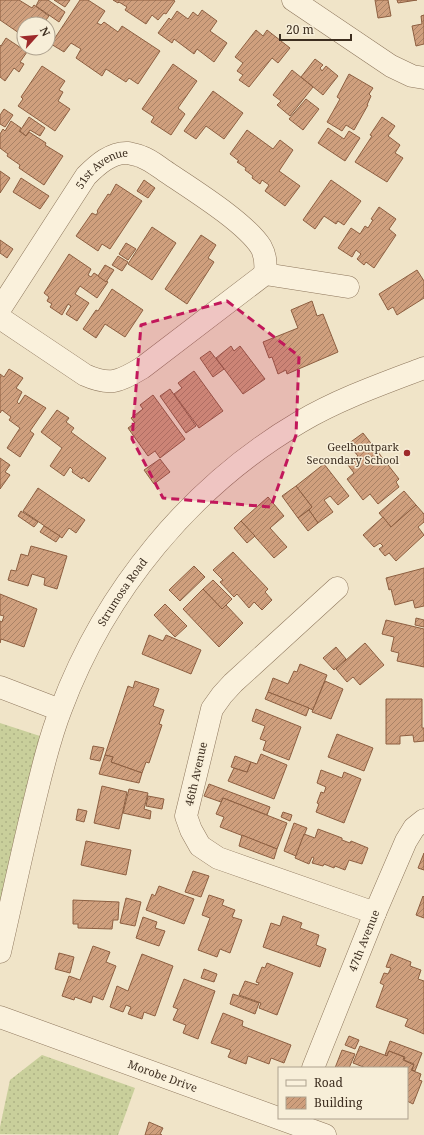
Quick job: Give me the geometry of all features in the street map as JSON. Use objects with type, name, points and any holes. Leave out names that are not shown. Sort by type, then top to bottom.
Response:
[{"type":"street","points":[[293,0],[390,66],[412,76],[424,78]]},
{"type":"street","name":"51st Avenue","points":[[0,309],[86,176],[98,164],[117,154],[127,153],[143,157],[185,185],[238,224],[261,248],[266,261],[265,274]]},
{"type":"street","points":[[0,318],[85,376],[99,381],[108,382],[118,380],[142,368],[265,274],[348,287]]},
{"type":"street","name":"Strumosa Road","points":[[0,952],[29,825],[48,749],[60,710],[76,673],[104,618],[132,576],[165,535],[230,471],[260,447],[302,421],[343,400],[424,368]]},
{"type":"street","name":"46th Avenue","points":[[337,588],[233,683],[212,709],[186,816],[191,830],[200,846],[218,858],[375,913]]},
{"type":"street","points":[[0,688],[60,710]]},
{"type":"street","name":"47th Avenue","points":[[313,1067],[375,913],[406,841],[414,828],[424,820]]},
{"type":"street","name":"Morobe Drive","points":[[0,1017],[278,1115]]},
{"type":"street","name":"Morobe Drive","points":[[292,1120],[325,1135]]},
{"type":"highlighted area","points":[[227,301],[299,356],[296,435],[271,507],[163,498],[132,439],[141,325]]},
{"type":"green space","points":[[0,723],[43,737],[0,908]]},
{"type":"green space","points":[[42,1055],[135,1088],[118,1135],[0,1134],[0,1127],[10,1080]]},
{"type":"building","points":[[0,0],[19,0],[32,8],[34,5],[49,16],[16,16],[16,31],[0,20]]},
{"type":"building","points":[[39,0],[48,0],[65,12],[59,22],[56,20],[56,16],[50,16],[36,6]]},
{"type":"building","points":[[54,0],[70,0],[65,7]]},
{"type":"building","points":[[80,0],[88,0],[105,11],[97,23],[101,25],[104,22],[118,32],[122,26],[160,51],[138,84],[129,78],[126,82],[106,69],[102,76],[76,58],[81,49],[71,43],[64,52],[56,47],[56,36]]},
{"type":"building","points":[[113,0],[175,1],[166,14],[164,13],[158,20],[152,15],[146,24],[125,10],[127,7]]},
{"type":"building","points":[[375,0],[388,0],[391,16],[378,18]]},
{"type":"building","points":[[397,0],[417,0],[398,3]]},
{"type":"building","points":[[202,10],[217,21],[210,31],[227,43],[214,62],[197,49],[194,54],[174,39],[172,43],[158,33],[169,18],[171,20],[177,11],[188,19],[193,12],[198,16]]},
{"type":"building","points":[[424,15],[424,44],[416,46],[412,26],[422,24],[421,16]]},
{"type":"building","points":[[256,30],[263,36],[267,30],[290,48],[278,63],[272,58],[249,87],[239,80],[243,75],[237,71],[243,63],[235,57]]},
{"type":"building","points":[[6,38],[16,45],[16,56],[24,56],[20,62],[24,64],[19,72],[14,68],[5,81],[0,77],[0,45],[1,46]]},
{"type":"building","points":[[315,59],[323,65],[320,68],[322,71],[326,66],[338,76],[323,95],[301,77]]},
{"type":"building","points":[[173,64],[197,81],[178,108],[185,114],[171,135],[151,122],[154,117],[142,109]]},
{"type":"building","points":[[42,66],[65,81],[59,90],[63,92],[58,101],[70,109],[55,131],[18,106],[23,99],[21,97]]},
{"type":"building","points":[[292,70],[313,87],[290,116],[277,105],[281,101],[273,95]]},
{"type":"building","points":[[349,74],[373,88],[369,94],[371,96],[368,105],[354,130],[346,125],[342,131],[327,122],[340,99],[337,97]]},
{"type":"building","points":[[213,91],[243,113],[224,139],[206,126],[196,139],[184,131]]},
{"type":"building","points":[[306,99],[319,109],[303,130],[289,119]]},
{"type":"building","points":[[4,109],[13,115],[5,127],[0,124],[0,115]]},
{"type":"building","points":[[29,117],[45,128],[40,136],[30,130],[26,136],[20,131]]},
{"type":"building","points":[[382,117],[395,126],[388,136],[400,145],[395,153],[403,158],[387,182],[355,162],[372,136],[370,135]]},
{"type":"building","points":[[11,121],[21,128],[19,131],[26,136],[29,132],[46,143],[45,145],[63,156],[44,185],[19,168],[20,165],[7,156],[8,154],[0,148],[0,134],[3,129],[5,131]]},
{"type":"building","points":[[328,128],[344,139],[349,131],[360,138],[345,161],[318,143]]},
{"type":"building","points":[[247,130],[273,149],[280,140],[293,150],[279,171],[300,186],[285,206],[265,191],[269,185],[262,180],[260,184],[252,178],[253,176],[245,170],[246,168],[237,162],[239,161],[230,154]]},
{"type":"building","points":[[0,171],[10,178],[0,193]]},
{"type":"building","points":[[21,178],[49,196],[40,209],[13,192]]},
{"type":"building","points":[[144,180],[155,188],[148,198],[137,191]]},
{"type":"building","points":[[331,180],[361,201],[344,225],[338,221],[336,224],[324,216],[315,229],[303,220]]},
{"type":"building","points":[[116,184],[142,201],[110,249],[102,244],[98,251],[76,236],[92,213],[96,215],[98,212],[97,211],[108,194],[110,195]]},
{"type":"building","points":[[379,207],[396,219],[389,229],[396,235],[374,268],[366,262],[364,265],[357,259],[361,254],[356,250],[352,257],[338,248],[351,228],[360,234],[365,226],[368,228],[373,220],[371,219]]},
{"type":"building","points":[[152,227],[176,243],[152,280],[128,264]]},
{"type":"building","points":[[201,235],[216,245],[208,258],[214,262],[187,304],[165,289]]},
{"type":"building","points":[[0,240],[13,249],[7,258],[0,253]]},
{"type":"building","points":[[126,243],[136,249],[128,260],[119,254]]},
{"type":"building","points":[[69,254],[91,269],[88,275],[91,277],[94,273],[108,282],[97,298],[80,286],[75,294],[89,303],[77,321],[66,314],[71,306],[68,304],[62,315],[50,307],[52,304],[47,301],[49,297],[44,293]]},
{"type":"building","points":[[118,256],[128,262],[122,271],[112,265]]},
{"type":"building","points":[[105,265],[114,270],[106,282],[98,276]]},
{"type":"building","points":[[417,270],[424,281],[424,298],[397,315],[393,307],[388,310],[379,294]]},
{"type":"building","points":[[112,289],[143,310],[125,337],[105,324],[96,338],[83,329],[96,310],[98,311]]},
{"type":"building","points":[[312,301],[317,316],[323,314],[338,352],[287,374],[286,370],[278,374],[272,357],[269,358],[263,342],[298,328],[291,310]]},
{"type":"building","points":[[231,346],[234,351],[240,346],[265,379],[243,394],[216,358]]},
{"type":"building","points":[[210,351],[224,369],[213,377],[200,358]]},
{"type":"building","points":[[9,369],[23,378],[16,388],[22,392],[17,402],[19,404],[25,395],[46,408],[30,431],[34,434],[20,457],[7,448],[20,428],[9,420],[11,417],[2,410],[0,413],[0,374],[4,377]]},
{"type":"building","points":[[194,371],[223,411],[199,428],[174,394],[182,388],[178,383]]},
{"type":"building","points":[[170,389],[196,426],[186,433],[160,396]]},
{"type":"building","points":[[153,395],[185,439],[160,458],[155,451],[148,456],[128,428],[135,423],[131,418],[143,409],[140,405]]},
{"type":"building","points":[[57,410],[69,418],[66,422],[74,428],[71,432],[106,458],[89,482],[83,477],[82,479],[72,472],[73,470],[70,467],[64,476],[50,466],[62,448],[41,432]]},
{"type":"building","points":[[363,433],[399,479],[396,482],[399,487],[378,504],[370,494],[363,500],[347,479],[354,473],[348,465],[358,456],[348,444]]},
{"type":"building","points":[[0,458],[10,465],[5,472],[10,475],[0,489]]},
{"type":"building","points":[[160,459],[170,472],[154,484],[144,470]]},
{"type":"building","points":[[324,464],[349,496],[338,505],[330,496],[324,500],[333,512],[318,523],[309,510],[312,507],[296,486]]},
{"type":"building","points":[[296,486],[312,507],[298,518],[282,496]]},
{"type":"building","points":[[38,488],[85,520],[76,533],[69,528],[62,538],[23,511]]},
{"type":"building","points":[[404,491],[416,505],[391,527],[379,513]]},
{"type":"building","points":[[268,497],[284,516],[270,528],[287,547],[274,558],[241,521]]},
{"type":"building","points":[[416,505],[424,514],[424,522],[418,527],[424,535],[396,561],[389,553],[385,556],[379,549],[383,546],[380,543],[374,547],[363,535],[383,517],[391,527]]},
{"type":"building","points":[[309,510],[318,523],[308,531],[298,518]]},
{"type":"building","points":[[21,511],[38,522],[34,527],[18,516]]},
{"type":"building","points":[[241,521],[255,536],[247,543],[234,528]]},
{"type":"building","points":[[44,526],[60,536],[56,542],[40,532]]},
{"type":"building","points":[[31,546],[67,556],[57,589],[44,585],[45,578],[32,574],[28,586],[8,580],[11,570],[16,571],[21,554],[28,556]]},
{"type":"building","points":[[233,552],[268,589],[265,592],[272,600],[262,610],[254,602],[249,608],[237,594],[234,597],[220,582],[223,580],[213,570]]},
{"type":"building","points":[[194,566],[205,577],[180,601],[169,590]]},
{"type":"building","points":[[424,568],[424,606],[415,608],[413,600],[395,605],[391,589],[389,590],[386,578]]},
{"type":"building","points":[[213,580],[232,599],[222,609],[203,589]]},
{"type":"building","points":[[203,589],[222,609],[226,605],[243,623],[219,647],[183,609]]},
{"type":"building","points":[[0,594],[37,609],[24,647],[1,639],[0,643],[0,621],[2,622],[4,616],[0,615]]},
{"type":"building","points":[[165,604],[187,626],[175,637],[154,615]]},
{"type":"building","points":[[416,618],[424,620],[424,627],[415,625]]},
{"type":"building","points":[[386,620],[424,629],[424,667],[397,661],[399,653],[391,651],[394,637],[382,634]]},
{"type":"building","points":[[149,635],[163,641],[166,635],[201,650],[191,674],[142,654]]},
{"type":"building","points":[[365,643],[384,665],[360,685],[353,677],[347,682],[336,669]]},
{"type":"building","points":[[336,647],[346,659],[334,670],[323,658]]},
{"type":"building","points":[[300,664],[327,675],[313,710],[268,692],[273,678],[288,684],[294,671],[297,672]]},
{"type":"building","points":[[135,681],[159,689],[153,706],[164,710],[159,724],[162,725],[149,763],[146,762],[142,773],[111,762],[113,757],[105,755],[128,686],[133,688]]},
{"type":"building","points":[[325,681],[343,689],[331,719],[312,712]]},
{"type":"building","points":[[268,692],[309,708],[306,716],[265,699]]},
{"type":"building","points":[[386,699],[422,699],[422,728],[424,728],[424,741],[414,742],[413,735],[400,736],[400,744],[386,744]]},
{"type":"building","points":[[256,709],[301,727],[289,760],[263,750],[266,741],[260,739],[265,726],[252,721]]},
{"type":"building","points":[[337,734],[373,748],[364,771],[328,757]]},
{"type":"building","points":[[93,746],[104,748],[100,761],[90,759]]},
{"type":"building","points":[[261,754],[287,765],[274,799],[228,781],[234,768],[247,772],[251,762],[257,764]]},
{"type":"building","points":[[105,755],[113,757],[111,762],[142,773],[139,783],[99,774]]},
{"type":"building","points":[[235,756],[251,762],[247,772],[231,767]]},
{"type":"building","points":[[321,770],[342,778],[344,772],[361,779],[344,823],[316,812],[319,804],[317,803],[321,792],[324,793],[326,787],[317,783]]},
{"type":"building","points":[[209,784],[270,807],[267,815],[223,798],[221,802],[204,796]]},
{"type":"building","points":[[102,786],[127,792],[119,829],[94,823]]},
{"type":"building","points":[[129,789],[148,793],[144,809],[151,811],[150,819],[123,813]]},
{"type":"building","points":[[148,796],[164,799],[162,809],[146,806]]},
{"type":"building","points":[[223,798],[287,823],[277,849],[220,827],[224,817],[216,814]]},
{"type":"building","points":[[78,809],[87,811],[84,822],[76,820]]},
{"type":"building","points":[[283,812],[292,815],[290,821],[281,817]]},
{"type":"building","points":[[294,823],[307,828],[296,856],[284,851]]},
{"type":"building","points":[[318,829],[342,838],[342,840],[350,843],[351,841],[368,848],[362,864],[349,860],[345,870],[335,866],[334,868],[324,864],[323,866],[312,863],[314,858],[312,857],[309,864],[295,858],[304,834],[315,838]]},
{"type":"building","points":[[242,835],[277,849],[274,859],[239,846]]},
{"type":"building","points":[[86,841],[131,850],[126,875],[81,865]]},
{"type":"building","points":[[424,853],[424,870],[418,868]]},
{"type":"building","points":[[193,871],[209,876],[201,897],[185,892]]},
{"type":"building","points":[[159,886],[194,899],[184,924],[146,910],[152,894],[155,896]]},
{"type":"building","points":[[209,895],[224,900],[222,905],[235,910],[232,917],[242,920],[230,953],[220,949],[217,957],[198,950],[210,918],[202,915]]},
{"type":"building","points":[[423,896],[424,897],[424,918],[416,915]]},
{"type":"building","points":[[126,898],[141,902],[135,926],[120,923]]},
{"type":"building","points":[[73,900],[119,902],[118,920],[113,920],[112,929],[78,928],[78,924],[73,924]]},
{"type":"building","points":[[283,916],[302,923],[300,928],[319,935],[316,945],[326,949],[320,967],[263,947],[271,923],[280,926]]},
{"type":"building","points":[[143,917],[157,922],[155,928],[165,931],[159,946],[136,938]]},
{"type":"building","points":[[93,946],[110,952],[106,962],[116,966],[103,1000],[93,996],[91,1003],[75,997],[74,1000],[62,996],[69,976],[80,980]]},
{"type":"building","points":[[59,953],[74,957],[70,973],[55,969]]},
{"type":"building","points":[[142,954],[173,966],[155,1016],[144,1012],[142,1019],[128,1014],[131,1007],[126,1005],[123,1012],[110,1007],[117,986],[128,991]]},
{"type":"building","points":[[391,954],[411,962],[410,966],[421,970],[418,979],[424,981],[424,1034],[405,1026],[408,1019],[376,1007],[384,985],[380,983],[384,973],[388,974],[391,968],[386,967]]},
{"type":"building","points":[[267,963],[293,973],[277,1015],[259,1008],[261,1003],[239,995],[245,981],[258,985],[259,983],[256,982],[262,967],[265,968]]},
{"type":"building","points":[[204,969],[217,974],[214,982],[201,978]]},
{"type":"building","points":[[184,979],[215,991],[198,1039],[183,1033],[186,1025],[173,1020],[178,1009],[173,1007]]},
{"type":"building","points":[[233,994],[259,1003],[255,1014],[230,1004]]},
{"type":"building","points":[[223,1013],[243,1021],[242,1026],[291,1045],[284,1063],[271,1058],[269,1064],[248,1056],[246,1064],[228,1057],[231,1050],[211,1043]]},
{"type":"building","points":[[349,1036],[359,1040],[355,1049],[345,1045]]},
{"type":"building","points":[[390,1041],[422,1053],[415,1071],[412,1070],[414,1064],[404,1060],[405,1057],[389,1051],[387,1056],[385,1055]]},
{"type":"building","points":[[360,1046],[387,1056],[389,1051],[404,1057],[403,1060],[414,1065],[411,1070],[421,1074],[419,1080],[422,1081],[413,1104],[408,1102],[408,1067],[363,1067],[353,1063]]},
{"type":"building","points":[[342,1050],[355,1054],[349,1067],[335,1067]]},
{"type":"building","points":[[149,1122],[163,1128],[160,1134],[162,1135],[145,1135]]},
{"type":"place","name":"Geelhoutpark Secondary School","points":[[407,453]]}]
